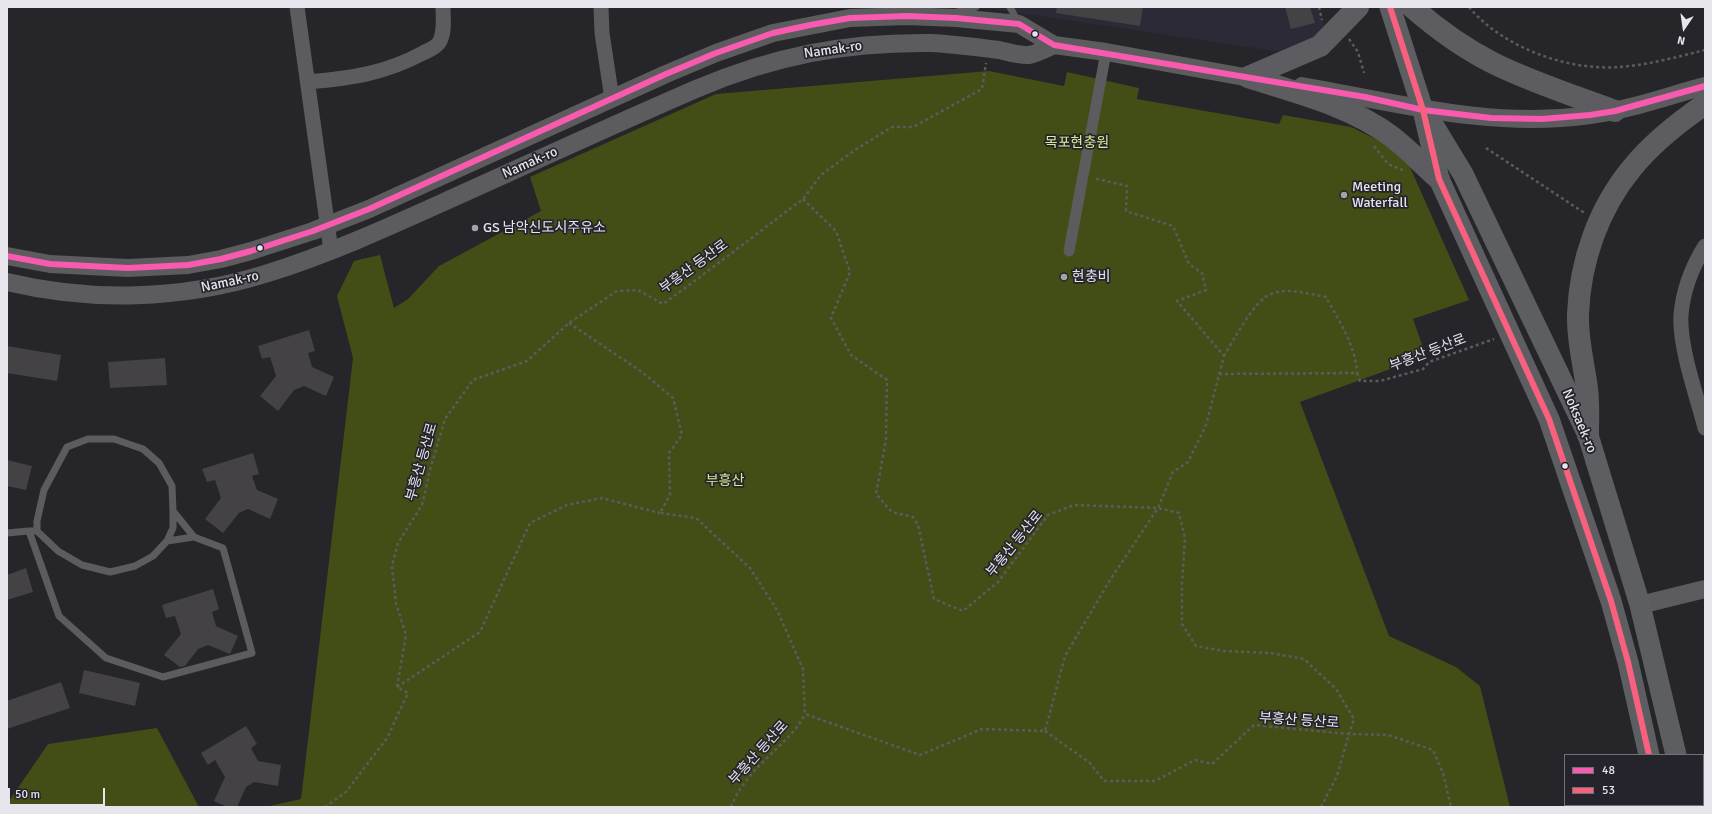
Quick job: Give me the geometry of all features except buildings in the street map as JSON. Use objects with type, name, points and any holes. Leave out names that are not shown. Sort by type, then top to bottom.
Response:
[{"type":"main road","points":[[1248,77],[1320,46],[1358,7]]},
{"type":"main road","name":"Noksaek-ro","points":[[1390,7],[1424,110],[1439,179],[1549,419],[1609,594],[1628,662],[1649,754]]},
{"type":"main road","points":[[1412,7],[1461,44],[1494,64],[1528,79],[1615,111]]},
{"type":"main road","points":[[1248,77],[1335,105],[1366,121],[1391,136],[1439,179]]},
{"type":"main road","points":[[1588,435],[1588,391],[1579,341],[1578,315],[1586,256],[1599,223],[1617,190],[1632,168],[1677,124],[1705,104]]},
{"type":"main road","name":"Noksaek-ro","points":[[1424,110],[1463,174],[1588,435],[1640,605],[1676,754]]},
{"type":"street","points":[[297,7],[331,251]]},
{"type":"street","points":[[308,82],[352,78],[375,73],[411,60],[434,48],[440,42],[443,34],[443,7]]},
{"type":"street","points":[[601,7],[602,33],[612,99]]},
{"type":"street","name":"Namak-ro","points":[[7,256],[50,264],[128,268],[188,265],[221,259],[251,251],[328,225],[369,209],[716,53],[773,33],[850,18],[907,16],[938,17],[1019,24],[1054,45],[1106,52],[1365,97],[1424,110],[1509,119],[1565,118],[1615,111],[1705,86]]},
{"type":"street","name":"Namak-ro","points":[[7,282],[56,292],[84,294],[158,294],[211,287],[235,282],[263,275],[331,251],[394,225],[667,101],[723,77],[751,68],[807,53],[834,48],[868,45],[931,43],[961,45],[1030,55],[1054,45]]},
{"type":"street","points":[[1069,251],[1106,52]]},
{"type":"street","points":[[1705,246],[1688,281],[1681,315],[1685,351],[1705,428]]},
{"type":"street","points":[[1640,605],[1705,589]]},
{"type":"lane","points":[[938,17],[976,7]]},
{"type":"lane","points":[[1010,7],[1019,24]]},
{"type":"lane","points":[[88,439],[114,439],[143,449],[159,463],[172,486],[173,511],[173,528],[167,541],[153,556],[135,566],[110,572],[82,565],[58,552],[37,531],[37,521],[44,490],[67,447],[88,439]]},
{"type":"lane","points":[[29,532],[59,616],[106,658],[163,678],[252,653],[222,548],[194,537],[173,511]]},
{"type":"lane","points":[[7,533],[37,531]]},
{"type":"lane","points":[[167,541],[194,537]]},
{"type":"path","points":[[1319,7],[1323,21]]},
{"type":"path","points":[[1469,7],[1479,19],[1500,36],[1538,54],[1596,67],[1618,67],[1650,63],[1705,50]]},
{"type":"path","points":[[1347,36],[1358,52],[1364,73]]},
{"type":"path","name":"부흥산 등산로","points":[[397,687],[406,635],[396,603],[392,566],[398,543],[422,505],[431,466],[445,419],[473,380],[527,361],[569,323],[617,291],[638,290],[662,304],[803,199],[821,175],[886,131],[892,127],[913,127],[982,89],[988,49]]},
{"type":"path","points":[[1370,140],[1377,152],[1388,164],[1406,172]]},
{"type":"path","points":[[1486,148],[1599,223]]},
{"type":"path","points":[[1082,176],[1127,186],[1126,211],[1174,226],[1189,264],[1202,273],[1206,290],[1177,300],[1224,356]]},
{"type":"path","name":"부흥산 등산로","points":[[803,199],[836,231],[850,272],[831,318],[851,355],[887,380],[886,440],[876,494],[892,512],[913,517],[918,525],[934,599],[963,611],[998,582],[1048,515],[1074,505],[1158,508],[1179,513],[1185,538],[1182,584],[1182,624],[1196,646],[1224,651],[1270,652],[1304,659],[1336,689],[1354,719],[1337,776],[1321,807]]},
{"type":"path","points":[[1045,731],[1066,656],[1110,580],[1158,508],[1173,472],[1188,462],[1206,425],[1224,356],[1250,313],[1270,294],[1293,291],[1326,297],[1346,337],[1356,362],[1357,373]]},
{"type":"path","points":[[569,323],[642,372],[673,398],[682,435],[669,453],[670,495],[660,513]]},
{"type":"path","name":"부흥산 등산로","points":[[1219,374],[1357,373],[1360,381],[1380,381],[1423,369],[1429,362],[1510,334]]},
{"type":"path","name":"부흥산 등산로","points":[[397,687],[480,632],[530,523],[567,505],[602,498],[660,513],[696,518],[750,568],[777,610],[803,669],[805,714],[793,733],[752,775],[736,795],[731,807]]},
{"type":"path","points":[[325,807],[329,806],[346,792],[387,738],[408,693],[397,687]]},
{"type":"path","name":"부흥산 등산로","points":[[805,714],[920,755],[982,729],[1045,731],[1090,764],[1104,781],[1155,781],[1195,760],[1212,764],[1254,725],[1349,734],[1388,735],[1433,750],[1443,773],[1451,807]]},
{"type":"shaded area","points":[[986,7],[1319,7],[1326,32],[1282,52]]},
{"type":"green space","name":"부흥산","points":[[989,71],[1064,86],[1067,72],[1139,88],[1137,99],[1279,124],[1283,115],[1351,127],[1386,144],[1410,167],[1469,300],[1413,319],[1426,356],[1300,402],[1389,636],[1456,667],[1480,686],[1510,807],[265,807],[301,799],[353,358],[337,296],[354,261],[380,255],[394,308],[408,299],[439,266],[541,211],[530,177],[716,94]]},
{"type":"green space","points":[[157,728],[199,807],[7,807],[7,804],[48,744]]},
{"type":"transit line","name":"53","points":[[1390,7],[1423,110],[1439,179],[1549,419],[1611,601],[1628,662],[1649,754]]},
{"type":"transit line","name":"48","points":[[7,256],[50,264],[128,268],[188,265],[221,259],[251,251],[313,231],[369,209],[666,74],[716,53],[773,33],[850,18],[907,16],[956,18],[1019,24],[1054,45],[1365,97],[1423,110],[1491,118],[1542,119],[1590,115],[1615,111],[1705,86]]},
{"type":"place","name":"Meeting Waterfall","points":[[1344,195]]},
{"type":"place","name":"GS 남악신도시주유소","points":[[475,228]]},
{"type":"place","name":"현충비","points":[[1064,277]]},
{"type":"park label","name":"목포현충원","points":[[1077,143]]}]
